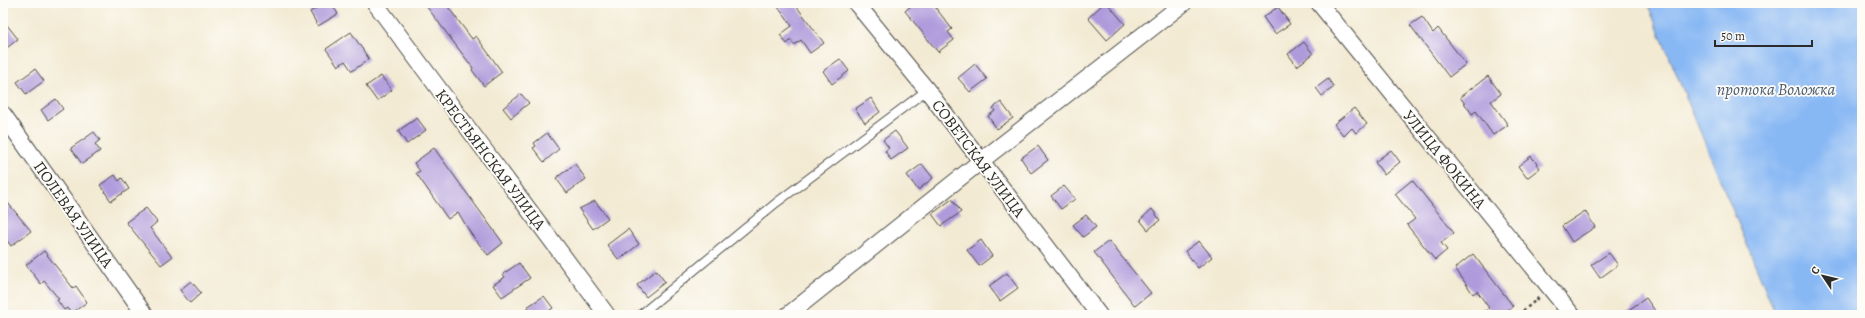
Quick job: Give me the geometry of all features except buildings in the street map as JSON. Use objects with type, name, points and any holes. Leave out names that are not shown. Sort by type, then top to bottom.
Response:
[{"type":"street","name":"КРЕСТЬЯНСКАЯ УЛИЦА","points":[[375,3],[607,315]]},
{"type":"street","name":"СОВЕТСКАЯ УЛИЦА","points":[[856,3],[927,90],[1099,315]]},
{"type":"street","points":[[788,315],[981,161],[1184,3]]},
{"type":"street","name":"УЛИЦА ФОКИНА","points":[[1319,3],[1572,315]]},
{"type":"street","name":"ПОЛЕВАЯ УЛИЦА","points":[[3,114],[145,315]]},
{"type":"lane","points":[[640,315],[776,204],[927,90]]},
{"type":"path","points":[[1518,315],[1550,288]]},
{"type":"water","name":"протока Воложка","points":[[1647,3],[1862,3],[1862,315],[1776,315]]}]
